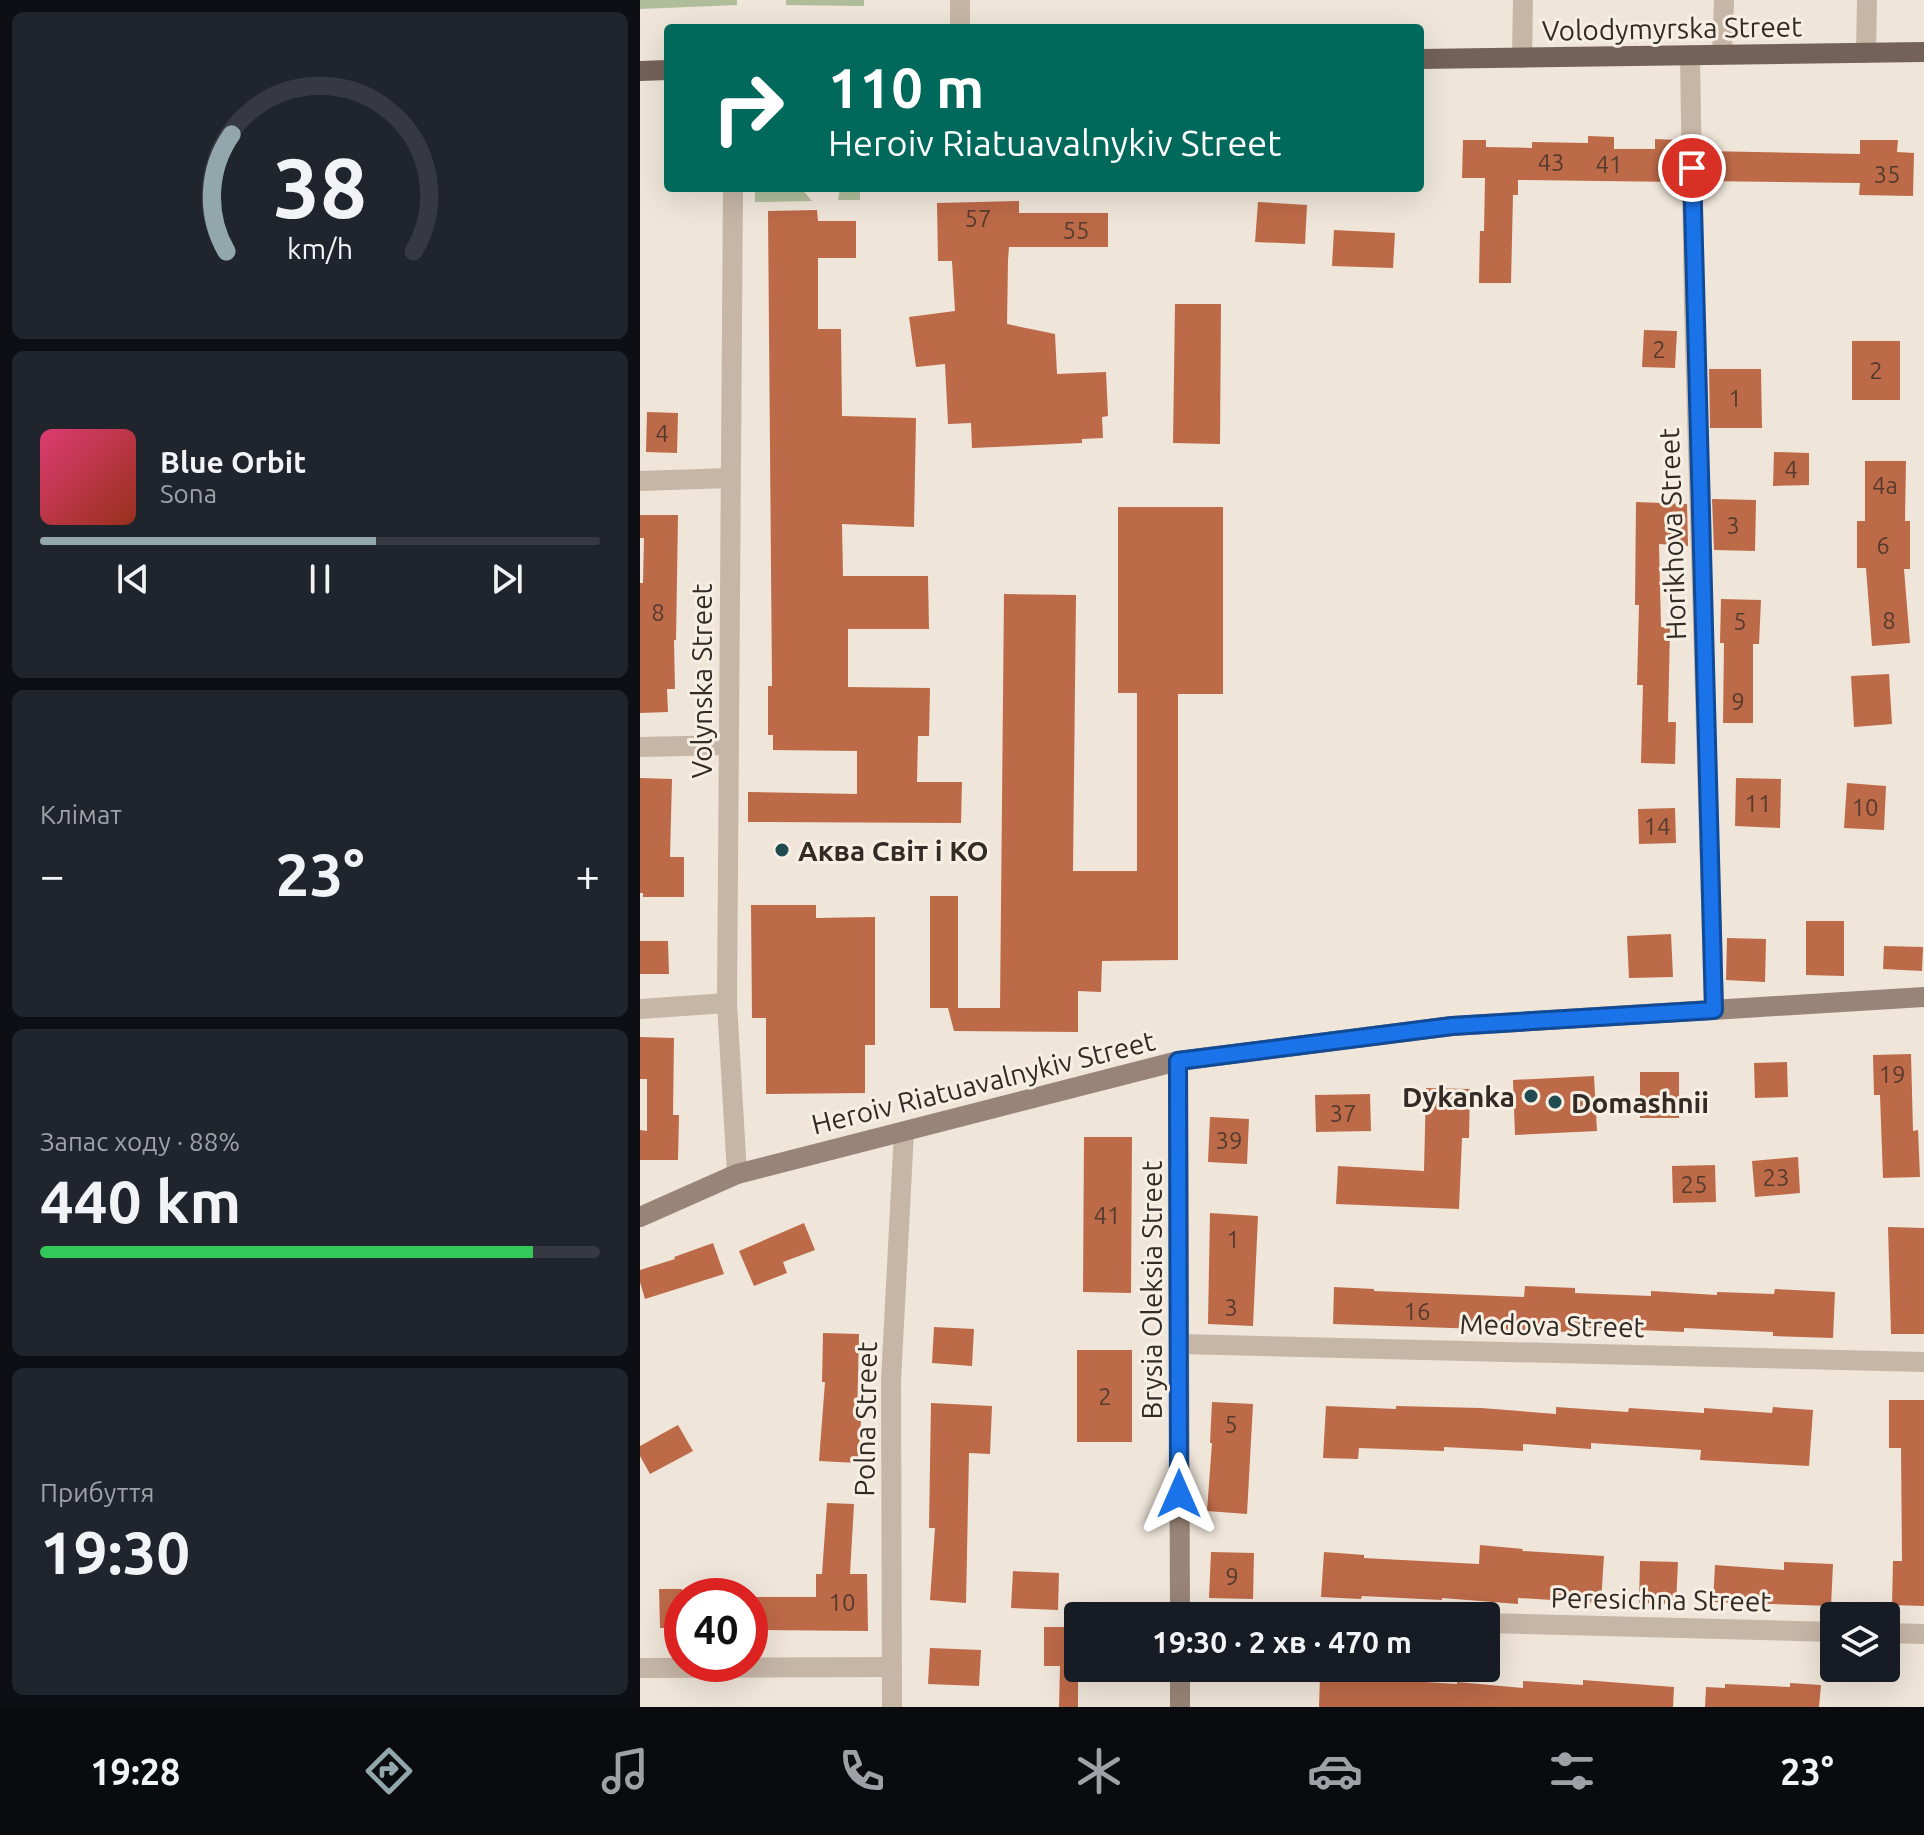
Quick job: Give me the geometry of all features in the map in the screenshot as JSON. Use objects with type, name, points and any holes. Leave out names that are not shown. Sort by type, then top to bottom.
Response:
[{"type":"main road","name":"Volodymyrska Street","points":[[1424,59],[1924,52]]},
{"type":"main road","points":[[640,71],[664,70]]},
{"type":"street","points":[[960,0],[960,24]]},
{"type":"street","points":[[1522,58],[1523,0]]},
{"type":"street","points":[[1722,55],[1724,0]]},
{"type":"street","points":[[1866,53],[1867,0]]},
{"type":"street","name":"Horikhova Street","points":[[1690,56],[1714,1010]]},
{"type":"street","name":"Volynska Street","points":[[733,192],[727,1003],[737,1174]]},
{"type":"street","points":[[640,481],[730,478]]},
{"type":"street","points":[[640,747],[729,745]]},
{"type":"street","name":"Heroiv Riatuavalnykiv Street","points":[[640,1217],[737,1174],[1178,1061],[1452,1026],[1924,997]]},
{"type":"street","points":[[640,1009],[727,1003]]},
{"type":"street","name":"Brysia Oleksia Street","points":[[1178,1061],[1180,1602]]},
{"type":"street","name":"Polna Street","points":[[892,1707],[891,1381],[904,1132]]},
{"type":"street","name":"Medova Street","points":[[1179,1344],[1924,1362]]},
{"type":"street","name":"Peresichna Street","points":[[1500,1623],[1820,1632]]},
{"type":"street","points":[[1900,1633],[1924,1634]]},
{"type":"street","points":[[640,1668],[892,1667]]},
{"type":"street","points":[[1180,1682],[1180,1707]]},
{"type":"green space","points":[[640,0],[737,0],[737,5],[640,9]]},
{"type":"green space","points":[[786,0],[864,0],[864,6],[786,5]]},
{"type":"green space","points":[[755,192],[804,192],[812,201],[755,202]]},
{"type":"green space","points":[[839,192],[860,192],[860,200],[838,200]]},
{"type":"building","points":[[1588,136],[1614,137],[1614,149],[1655,149],[1655,139],[1678,140],[1679,182],[1518,180],[1518,195],[1513,195],[1511,283],[1479,283],[1485,178],[1462,178],[1463,140],[1486,140],[1486,147],[1532,148],[1532,142],[1588,143]]},
{"type":"building","points":[[1860,140],[1898,140],[1897,152],[1914,153],[1913,196],[1859,195],[1860,183],[1705,181],[1704,151],[1860,154]]},
{"type":"building","points":[[1019,201],[1019,213],[1108,213],[1108,247],[1009,247],[1008,260],[1007,324],[1055,334],[1057,374],[1106,372],[1108,416],[1102,417],[1103,438],[1082,439],[1082,443],[972,448],[971,423],[948,424],[945,364],[916,367],[909,317],[955,311],[952,261],[938,261],[937,203]]},
{"type":"building","points":[[1258,202],[1307,205],[1305,244],[1255,242]]},
{"type":"building","points":[[817,210],[818,221],[856,221],[856,258],[818,258],[818,329],[841,329],[842,416],[916,418],[914,527],[842,524],[843,576],[928,576],[929,629],[848,629],[848,687],[930,688],[929,736],[918,736],[917,782],[962,782],[961,823],[748,822],[748,792],[857,794],[857,751],[773,750],[773,735],[768,735],[768,686],[772,686],[768,211]]},
{"type":"building","points":[[1334,230],[1395,233],[1393,268],[1332,266]]},
{"type":"building","points":[[1175,304],[1221,304],[1220,444],[1173,443]]},
{"type":"building","points":[[1644,330],[1677,331],[1675,368],[1642,367]]},
{"type":"building","points":[[1852,341],[1900,341],[1900,400],[1852,400]]},
{"type":"building","points":[[1709,369],[1761,369],[1762,428],[1710,428]]},
{"type":"building","points":[[647,412],[678,413],[677,453],[646,452]]},
{"type":"building","points":[[1774,452],[1809,453],[1809,485],[1773,486]]},
{"type":"building","points":[[1865,461],[1906,461],[1905,521],[1910,521],[1910,569],[1904,569],[1910,643],[1872,646],[1866,568],[1857,568],[1857,521],[1865,521]]},
{"type":"building","points":[[1712,499],[1756,500],[1755,551],[1714,550]]},
{"type":"building","points":[[1636,502],[1687,504],[1688,546],[1659,544],[1661,627],[1670,628],[1668,722],[1676,722],[1675,764],[1641,763],[1643,685],[1637,685],[1639,605],[1635,605]]},
{"type":"building","points":[[1118,507],[1223,507],[1223,694],[1178,694],[1178,960],[1102,961],[1101,992],[1078,991],[1078,1032],[954,1031],[948,1008],[1000,1008],[1004,594],[1076,595],[1073,871],[1137,871],[1137,693],[1118,693]]},
{"type":"building","points":[[640,515],[678,515],[675,689],[667,689],[668,712],[640,713],[640,583],[643,583],[644,538],[640,538]]},
{"type":"building","points":[[1721,599],[1761,600],[1759,644],[1753,644],[1753,723],[1723,723]]},
{"type":"building","points":[[1889,674],[1892,724],[1854,727],[1851,676]]},
{"type":"building","points":[[640,778],[672,779],[670,857],[684,857],[684,897],[643,897],[640,893]]},
{"type":"building","points":[[1736,778],[1781,779],[1780,828],[1735,826]]},
{"type":"building","points":[[1847,783],[1886,786],[1884,830],[1844,828]]},
{"type":"building","points":[[1675,808],[1676,843],[1639,844],[1638,809]]},
{"type":"building","points":[[930,896],[958,896],[958,1008],[930,1008]]},
{"type":"building","points":[[751,905],[816,905],[816,918],[875,917],[875,1045],[865,1045],[865,1093],[766,1094],[766,1018],[752,1018]]},
{"type":"building","points":[[1806,921],[1844,921],[1844,976],[1806,975]]},
{"type":"building","points":[[1671,934],[1673,977],[1629,978],[1627,936]]},
{"type":"building","points":[[1727,938],[1766,939],[1765,982],[1726,980]]},
{"type":"building","points":[[640,941],[668,941],[669,974],[640,974]]},
{"type":"building","points":[[1884,946],[1923,947],[1922,971],[1883,969]]},
{"type":"building","points":[[640,1037],[674,1038],[673,1115],[679,1115],[678,1160],[640,1160],[640,1130],[647,1131],[647,1079],[640,1079]]},
{"type":"building","points":[[1911,1054],[1913,1131],[1918,1130],[1920,1177],[1883,1178],[1880,1095],[1874,1095],[1873,1055]]},
{"type":"building","points":[[1787,1062],[1788,1097],[1755,1098],[1754,1063]]},
{"type":"building","points":[[1640,1072],[1679,1072],[1679,1118],[1640,1118]]},
{"type":"building","points":[[1594,1076],[1597,1131],[1515,1135],[1513,1080]]},
{"type":"building","points":[[1426,1088],[1470,1089],[1469,1138],[1462,1138],[1459,1209],[1336,1204],[1338,1166],[1424,1171]]},
{"type":"building","points":[[1370,1094],[1371,1131],[1316,1132],[1315,1095]]},
{"type":"building","points":[[1210,1117],[1249,1119],[1247,1164],[1208,1162]]},
{"type":"building","points":[[1084,1137],[1132,1137],[1131,1293],[1083,1292]]},
{"type":"building","points":[[1798,1157],[1800,1193],[1755,1197],[1752,1161]]},
{"type":"building","points":[[1715,1165],[1716,1202],[1673,1203],[1672,1166]]},
{"type":"building","points":[[1210,1213],[1258,1216],[1253,1326],[1208,1324]]},
{"type":"building","points":[[804,1223],[815,1250],[783,1262],[787,1273],[754,1286],[739,1251]]},
{"type":"building","points":[[1888,1227],[1924,1228],[1924,1334],[1891,1334]]},
{"type":"building","points":[[713,1243],[724,1274],[645,1299],[640,1270]]},
{"type":"building","points":[[1525,1286],[1575,1288],[1575,1293],[1651,1296],[1651,1291],[1717,1295],[1717,1292],[1774,1294],[1775,1289],[1835,1292],[1833,1338],[1684,1328],[1684,1332],[1573,1327],[1572,1332],[1333,1324],[1334,1287],[1524,1297]]},
{"type":"building","points":[[934,1327],[974,1329],[972,1366],[932,1363]]},
{"type":"building","points":[[823,1333],[859,1334],[857,1419],[861,1420],[858,1463],[819,1461],[825,1382],[822,1382]]},
{"type":"building","points":[[1077,1350],[1132,1350],[1132,1442],[1077,1442]]},
{"type":"building","points":[[1889,1400],[1924,1400],[1924,1606],[1892,1602],[1893,1561],[1902,1561],[1901,1448],[1889,1448]]},
{"type":"building","points":[[1212,1402],[1253,1404],[1247,1514],[1207,1511]]},
{"type":"building","points":[[931,1403],[992,1406],[990,1454],[969,1453],[966,1603],[930,1600],[935,1528],[929,1528]]},
{"type":"building","points":[[1326,1406],[1481,1408],[1556,1414],[1556,1407],[1704,1413],[1704,1408],[1772,1413],[1773,1407],[1813,1410],[1809,1466],[1700,1460],[1701,1450],[1591,1443],[1591,1449],[1523,1444],[1523,1451],[1444,1447],[1444,1451],[1359,1448],[1358,1459],[1323,1458]]},
{"type":"building","points":[[678,1425],[693,1451],[650,1474],[640,1456],[640,1446]]},
{"type":"building","points":[[827,1503],[854,1504],[850,1574],[867,1574],[868,1631],[768,1630],[768,1597],[816,1597],[816,1574],[822,1574]]},
{"type":"building","points":[[1480,1545],[1604,1556],[1601,1603],[1518,1598],[1518,1604],[1442,1598],[1321,1597],[1324,1552],[1364,1555],[1364,1558],[1479,1564]]},
{"type":"building","points":[[1211,1552],[1254,1553],[1253,1599],[1209,1598]]},
{"type":"building","points":[[1640,1561],[1678,1562],[1676,1604],[1639,1603]]},
{"type":"building","points":[[1784,1562],[1833,1564],[1831,1602],[1820,1602],[1820,1606],[1713,1602],[1715,1565],[1784,1570]]},
{"type":"building","points":[[1013,1571],[1059,1573],[1058,1610],[1011,1608]]},
{"type":"building","points":[[659,1589],[664,1589],[664,1628],[660,1628]]},
{"type":"building","points":[[1044,1627],[1064,1627],[1064,1682],[1078,1682],[1078,1707],[1059,1707],[1060,1666],[1044,1666]]},
{"type":"building","points":[[930,1648],[981,1650],[979,1686],[928,1684]]},
{"type":"building","points":[[1583,1680],[1674,1687],[1673,1707],[1319,1707],[1320,1682],[1457,1682],[1523,1688],[1523,1681],[1583,1685]]},
{"type":"building","points":[[1790,1683],[1821,1685],[1819,1707],[1705,1707],[1706,1687],[1725,1688],[1725,1684],[1790,1687]]},
{"type":"place","name":"Аква Світ і КО","points":[[782,850]]},
{"type":"place","name":"Dykanka","points":[[1531,1096]]},
{"type":"place","name":"Domashnii","points":[[1555,1102]]},
{"type":"route","points":[[1179,1494],[1178,1061],[1452,1026],[1714,1010],[1692,168]]}]
